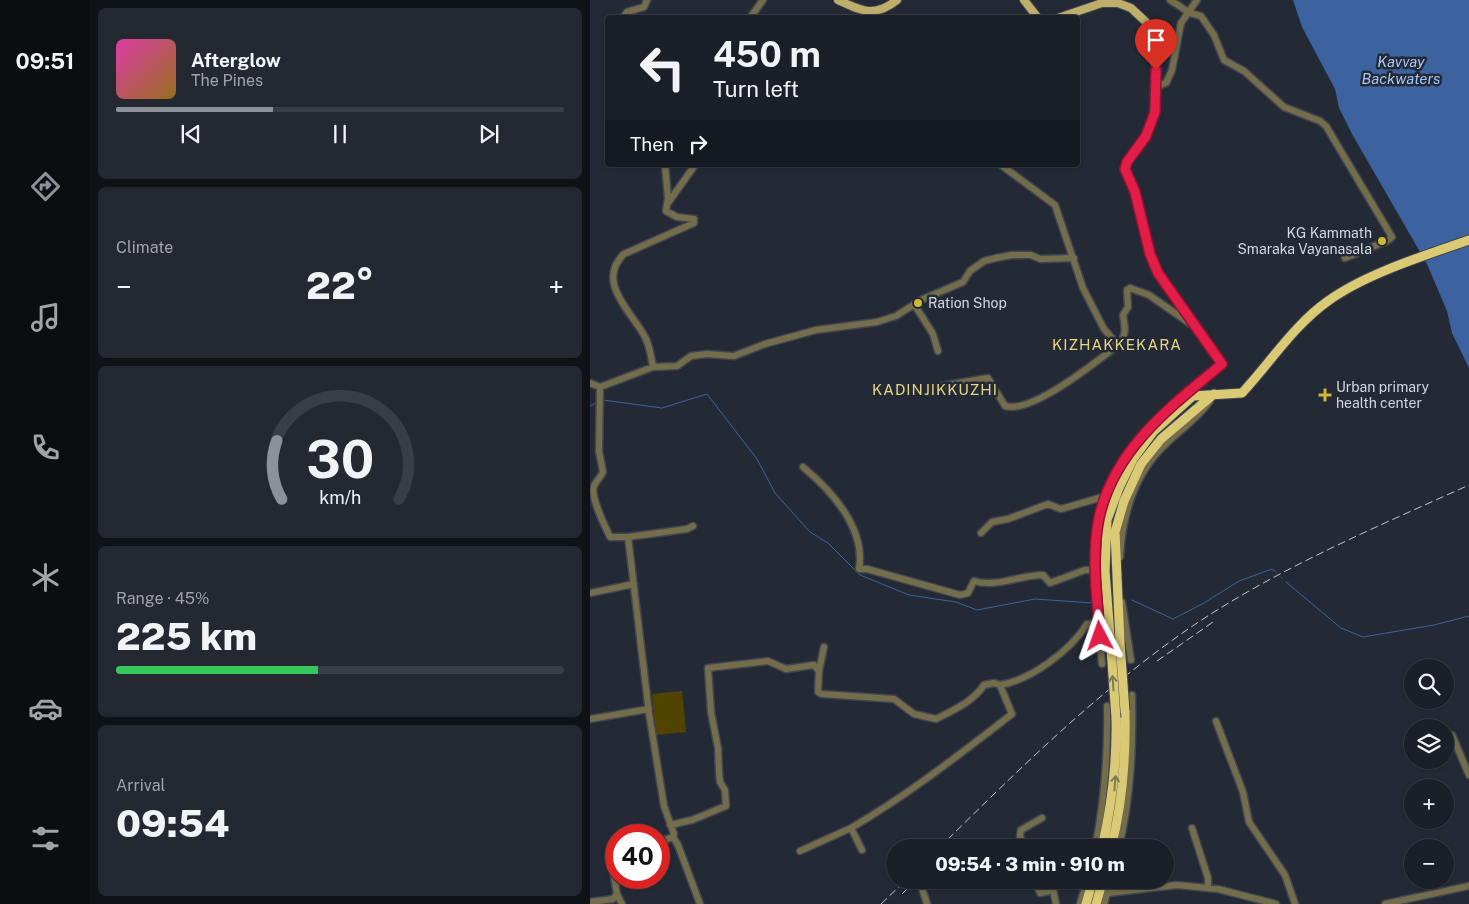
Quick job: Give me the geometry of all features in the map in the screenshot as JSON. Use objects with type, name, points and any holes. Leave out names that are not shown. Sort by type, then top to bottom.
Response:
[{"type":"highway","points":[[1104,839],[1114,791],[1117,756],[1116,718],[1104,571],[1107,520],[1132,459],[1153,432],[1193,396],[1242,393],[1310,316],[1327,301],[1345,290],[1412,260],[1469,240]]},
{"type":"highway","points":[[1113,839],[1123,790],[1126,753],[1115,532],[1124,502],[1141,464],[1161,439],[1214,394]]},
{"type":"highway","points":[[1086,904],[1090,889]]},
{"type":"highway","points":[[1096,904],[1100,889]]},
{"type":"main road","points":[[838,0],[864,12],[876,12],[897,0]]},
{"type":"main road","points":[[1024,0],[1036,15]]},
{"type":"main road","points":[[1067,15],[1102,3],[1118,3],[1131,8],[1146,22],[1154,38],[1157,86],[1155,112],[1146,136],[1127,162],[1125,169],[1135,192],[1150,254],[1158,273],[1222,364]]},
{"type":"street","points":[[624,15],[644,7],[647,0]]},
{"type":"street","points":[[752,15],[763,0]]},
{"type":"street","points":[[1170,0],[1190,13],[1201,16],[1214,35],[1224,60],[1244,71],[1284,107],[1320,121],[1326,126],[1392,236],[1387,241],[1345,258]]},
{"type":"street","points":[[1157,86],[1166,83],[1172,70],[1181,23],[1190,13],[1197,0]]},
{"type":"street","points":[[653,367],[646,339],[622,305],[613,276],[616,261],[624,254],[694,223],[694,219],[690,217],[677,217],[666,212],[668,204],[666,167]]},
{"type":"street","points":[[668,204],[693,167]]},
{"type":"street","points":[[1004,167],[1054,205],[1093,311],[1104,330],[1118,345]]},
{"type":"street","points":[[590,383],[600,387],[653,367],[677,366],[691,356],[700,354],[734,356],[765,344],[816,330],[877,322],[896,316],[914,304],[963,282],[970,271],[984,261],[1012,255],[1031,255],[1040,259],[1074,258]]},
{"type":"street","points":[[935,387],[988,378],[1005,406],[1026,406],[1087,370],[1123,340],[1126,330],[1123,315],[1128,306],[1127,290],[1130,288],[1149,295],[1196,328]]},
{"type":"street","points":[[914,304],[933,334],[938,352]]},
{"type":"street","points":[[1102,664],[1095,570],[1099,520],[1106,496],[1122,460],[1146,430],[1222,364]]},
{"type":"street","points":[[600,387],[599,451],[603,472],[594,486],[594,491],[600,515],[610,537],[628,537],[687,529],[693,526]]},
{"type":"street","points":[[1130,660],[1123,609],[1120,560],[1121,532],[1128,508],[1152,459],[1200,414],[1214,394]]},
{"type":"street","points":[[803,467],[827,486],[852,528],[861,547],[859,569],[868,569],[960,596],[968,594],[974,581],[984,584],[1032,575],[1043,575],[1050,583],[1085,570],[1095,570]]},
{"type":"street","points":[[981,533],[992,522],[1008,519],[1048,504],[1061,509],[1106,496]]},
{"type":"street","points":[[628,537],[649,710],[664,806],[670,824]]},
{"type":"street","points":[[590,594],[634,584]]},
{"type":"street","points":[[824,647],[819,671],[818,692],[822,694],[894,699],[914,714],[926,718],[936,718],[980,692],[984,685],[994,683],[1002,686],[1013,683],[1046,664],[1068,650],[1074,638],[1087,624],[1099,623]]},
{"type":"street","points":[[700,904],[670,825],[692,820],[726,806],[725,790],[719,777],[718,748],[711,712],[708,668],[768,661],[786,669],[814,665],[819,671]]},
{"type":"street","points":[[800,851],[851,828],[880,812],[956,758],[1012,714],[1002,686]]},
{"type":"street","points":[[1121,839],[1130,796],[1132,695]]},
{"type":"street","points":[[1097,839],[1106,790],[1108,755],[1107,706]]},
{"type":"street","points":[[590,719],[649,710]]},
{"type":"street","points":[[1216,721],[1243,792],[1249,822],[1285,875],[1295,904]]},
{"type":"street","points":[[1454,740],[1469,775]]},
{"type":"street","points":[[1021,839],[1021,830],[1042,818]]},
{"type":"street","points":[[851,828],[862,850]]},
{"type":"street","points":[[1192,828],[1208,878],[1208,888]]},
{"type":"street","points":[[1108,893],[1177,885],[1208,888],[1276,904]]},
{"type":"street","points":[[1385,904],[1469,886]]},
{"type":"street","points":[[616,889],[622,904]]},
{"type":"street","points":[[922,889],[927,904]]},
{"type":"street","points":[[1038,889],[1040,893],[1054,890],[1056,904]]},
{"type":"street","points":[[1080,904],[1084,889]]},
{"type":"street","points":[[1104,904],[1109,889]]},
{"type":"street","points":[[590,902],[613,899],[617,894]]},
{"type":"shaded area","points":[[682,691],[686,732],[656,735],[652,694]]},
{"type":"water","name":"Kavvay Backwaters","points":[[1293,0],[1469,0],[1469,368],[1452,333],[1447,311],[1427,264],[1352,134],[1339,108],[1335,89],[1302,27]]},
{"type":"waterway","points":[[603,400],[662,408],[707,394],[757,459],[775,493],[810,532],[828,543],[860,575],[909,595],[956,602],[977,610],[1035,599],[1092,603]]},
{"type":"waterway","points":[[590,406],[596,403]]},
{"type":"waterway","points":[[1132,600],[1173,619],[1204,603],[1239,581],[1272,569],[1276,572]]},
{"type":"waterway","points":[[1286,582],[1341,628],[1363,637],[1434,625],[1469,616]]},
{"type":"railway","points":[[948,839],[1052,739],[1112,687],[1174,639],[1208,616],[1280,574],[1355,537],[1469,485]]},
{"type":"railway","points":[[1157,661],[1213,622]]},
{"type":"railway","points":[[881,904],[897,889]]},
{"type":"railway","points":[[902,894],[907,889]]},
{"type":"place","name":"KG Kammath Smaraka Vayanasala","points":[[1382,241]]},
{"type":"place","name":"Ration Shop","points":[[918,303]]},
{"type":"place","name":"Urban primary health center","points":[[1325,395]]},
{"type":"district","name":"KIZHAKKEKARA","points":[[1117,344]]},
{"type":"district","name":"KADINJIKKUZHI","points":[[935,389]]},
{"type":"route","points":[[1100,636],[1095,570],[1099,520],[1106,496],[1122,460],[1146,430],[1222,364],[1158,273],[1150,254],[1135,192],[1125,169],[1127,162],[1146,136],[1155,112],[1156,70]]}]
